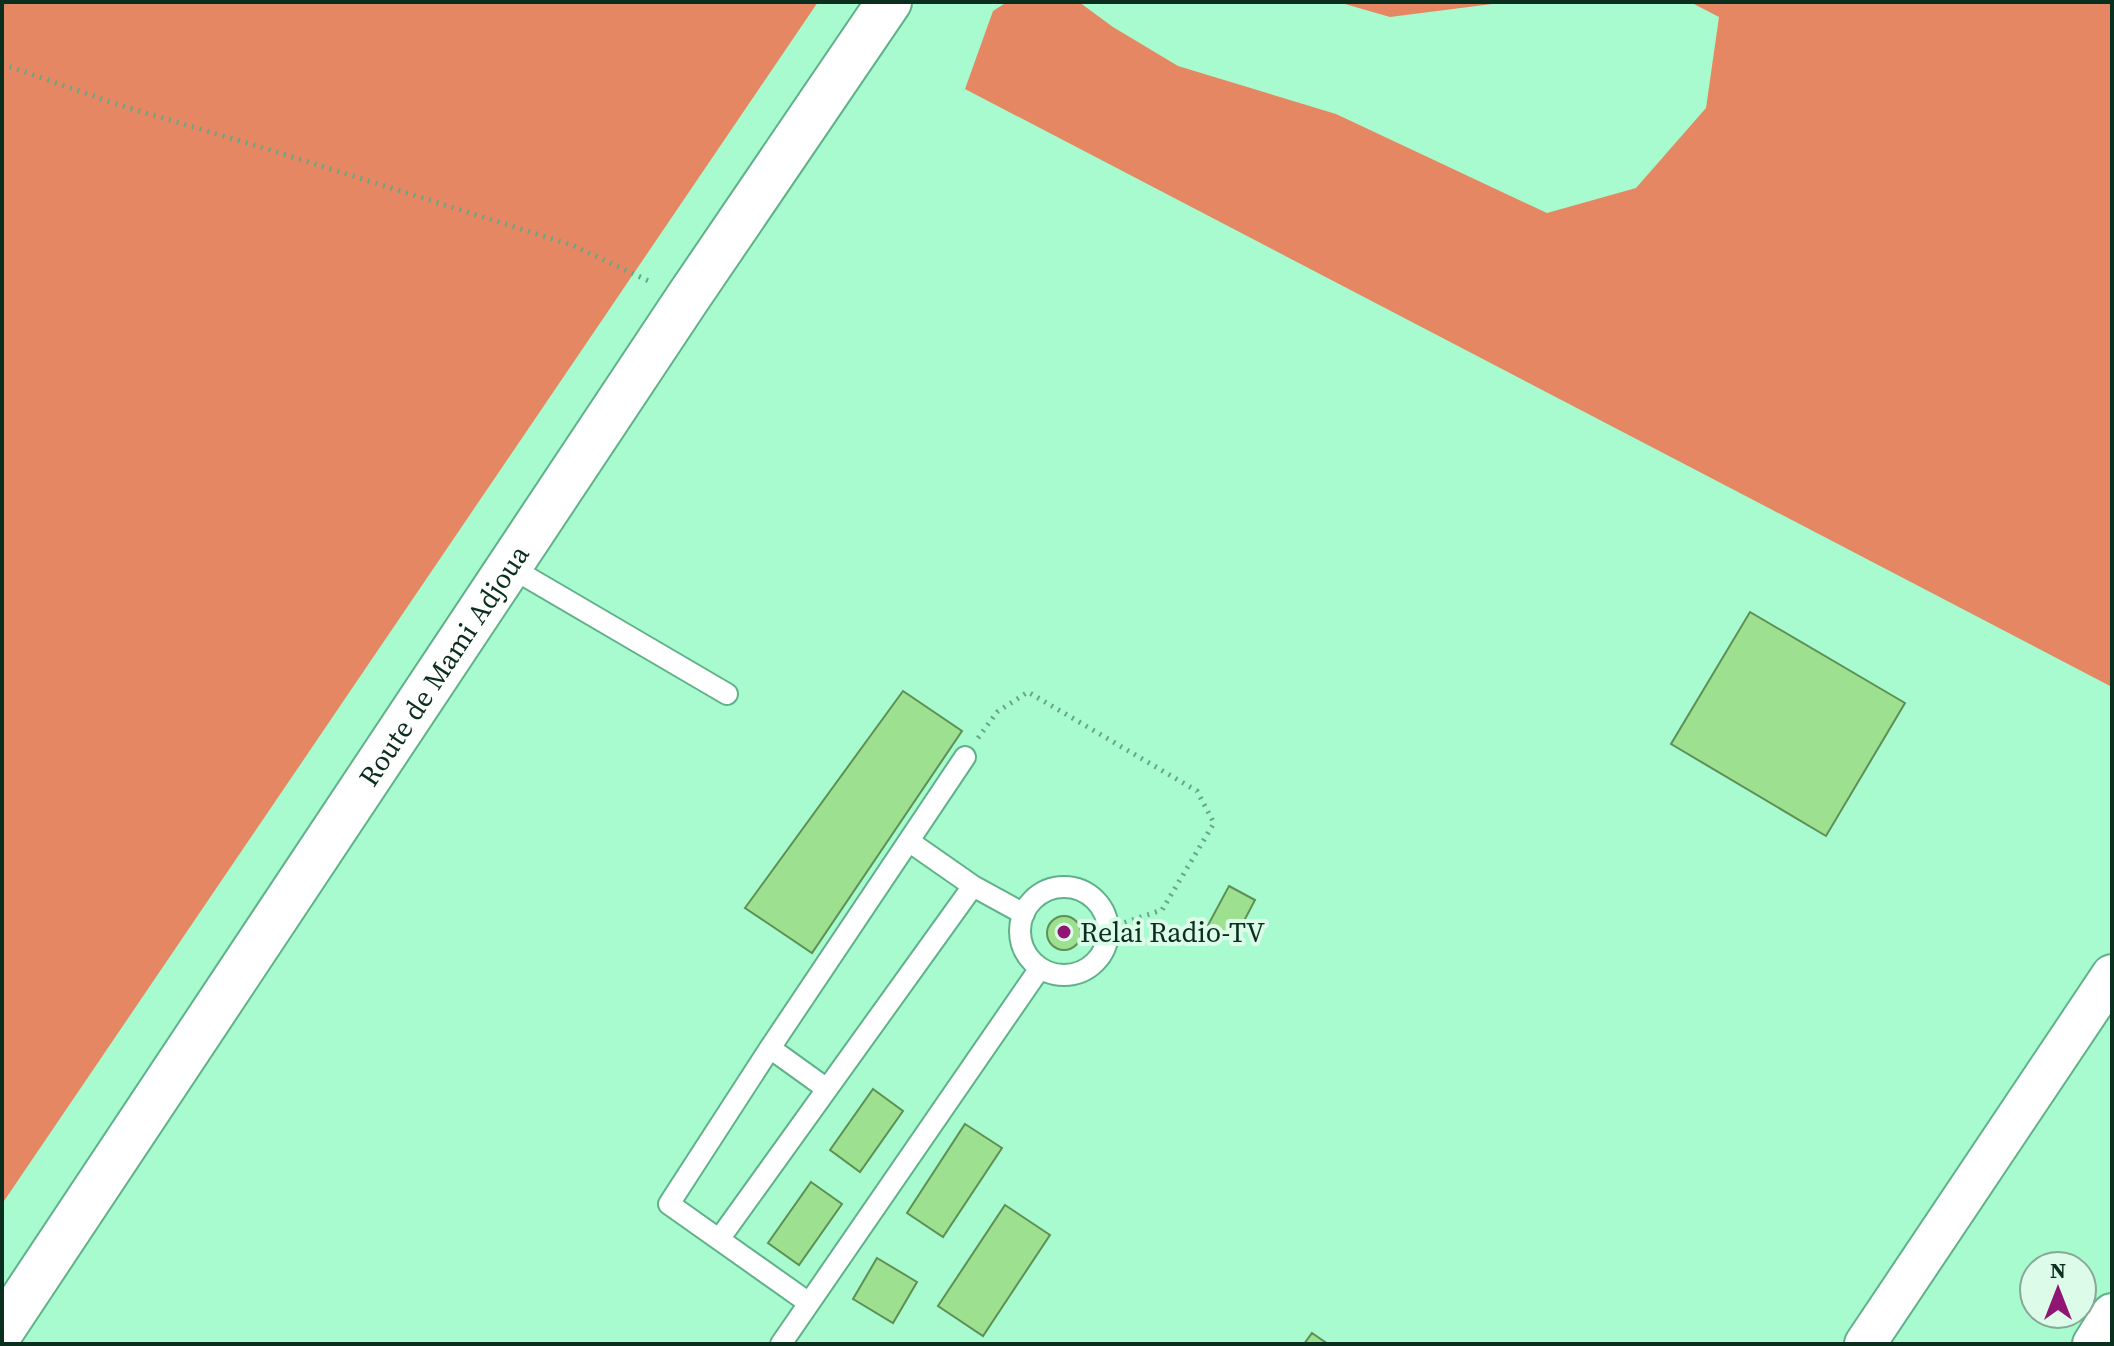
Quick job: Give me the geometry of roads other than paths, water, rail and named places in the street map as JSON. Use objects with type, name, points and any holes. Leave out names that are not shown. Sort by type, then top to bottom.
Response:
[{"type":"street","name":"Route de Mami Adjoua","points":[[2,1330],[687,299],[889,2]]},
{"type":"street","points":[[1865,1344],[2112,975]]},
{"type":"street","points":[[2093,1344],[2112,1314]]},
{"type":"lane","points":[[510,567],[727,694]]},
{"type":"lane","points":[[809,1303],[669,1204],[965,757]]},
{"type":"lane","points":[[910,842],[973,886],[1024,914]]},
{"type":"lane","points":[[720,1238],[973,886]]},
{"type":"lane","points":[[1052,889],[1078,889],[1099,904],[1108,928],[1102,955],[1093,965],[1067,975],[1052,974],[1040,968],[1024,950],[1020,938],[1024,914],[1030,903],[1052,889]]},
{"type":"lane","points":[[781,1344],[1040,968]]},
{"type":"lane","points":[[770,1048],[827,1089]]},
{"type":"place","name":"Relai Radio-TV","points":[[1064,932]]}]
